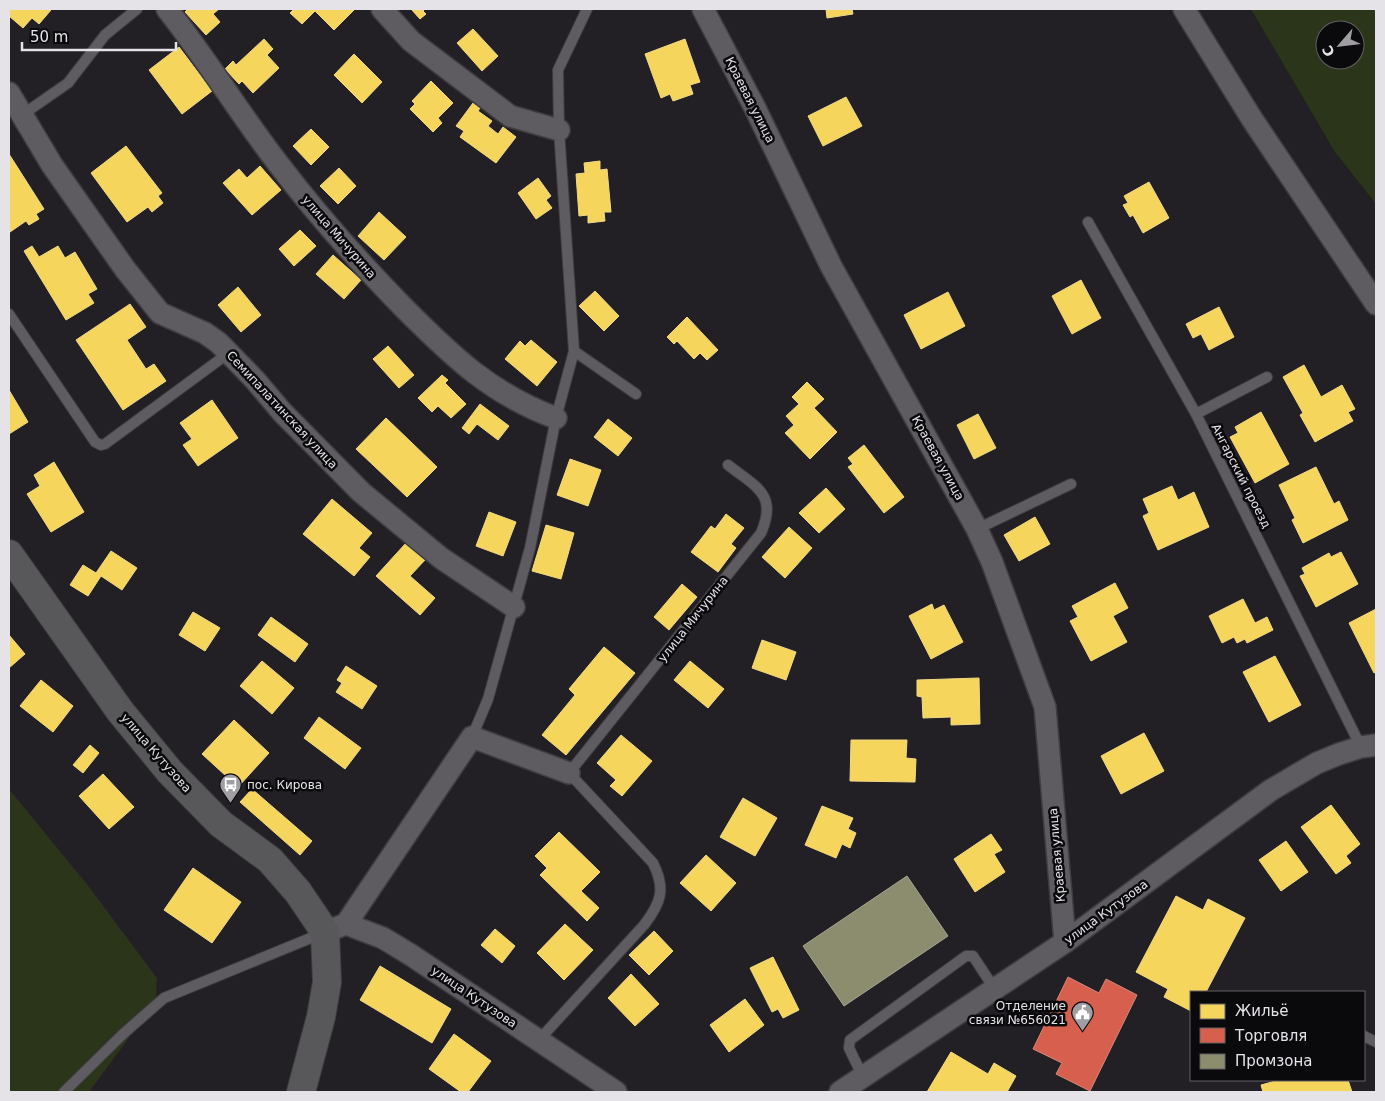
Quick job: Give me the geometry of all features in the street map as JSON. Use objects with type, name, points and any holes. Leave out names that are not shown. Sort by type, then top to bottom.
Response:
[{"type":"main road","name":"улица Кутузова","points":[[9,554],[120,712],[170,772],[221,824],[270,860],[298,892],[336,928]]},
{"type":"main road","points":[[301,1092],[321,1017],[336,928]]},
{"type":"street","name":"улица Мичурина","points":[[167,9],[279,165],[368,272],[454,358],[518,402],[556,418]]},
{"type":"street","points":[[382,9],[411,41],[510,116],[559,130]]},
{"type":"street","name":"Краевая улица","points":[[703,9],[755,108],[831,266],[977,529],[996,572],[1045,707],[1065,942]]},
{"type":"street","points":[[1184,9],[1252,119],[1376,304]]},
{"type":"street","name":"Семипалатинская улица","points":[[9,93],[52,165],[153,306],[168,318],[205,333],[230,352],[282,412],[361,492],[441,558],[514,607]]},
{"type":"street","points":[[336,928],[472,737],[569,773]]},
{"type":"street","name":"улица Кутузова","points":[[840,1092],[1065,942],[1271,790],[1317,763],[1369,746]]},
{"type":"street","name":"улица Кутузова","points":[[336,928],[383,938],[616,1092]]},
{"type":"lane","points":[[22,115],[68,83],[105,35],[137,9]]},
{"type":"lane","points":[[472,737],[488,698],[530,548],[556,418],[574,351],[559,130],[558,70],[587,9]]},
{"type":"lane","name":"Ангарский проезд","points":[[1088,222],[1196,414],[1369,746]]},
{"type":"lane","points":[[9,314],[95,442],[101,445],[106,444],[230,352]]},
{"type":"lane","points":[[574,351],[636,394]]},
{"type":"lane","points":[[1196,414],[1267,377]]},
{"type":"lane","name":"улица Мичурина","points":[[569,773],[760,533],[769,508],[766,497],[760,489],[728,465]]},
{"type":"lane","points":[[977,529],[1071,484]]},
{"type":"lane","points":[[538,1041],[644,925],[655,910],[661,890],[660,877],[653,863],[569,773]]},
{"type":"lane","points":[[64,1092],[164,998],[336,928]]},
{"type":"lane","points":[[863,1077],[849,1048],[850,1040],[966,956],[969,954],[973,956],[994,988]]},
{"type":"green space","points":[[1251,9],[1376,9],[1376,204],[1335,152]]},
{"type":"green space","points":[[9,789],[86,883],[157,978],[156,1001],[89,1092],[9,1092]]},
{"type":"building: Жильё","points":[[9,9],[51,10],[39,24],[32,18],[23,28],[9,16]]},
{"type":"building: Жильё","points":[[188,9],[219,9],[213,14],[220,22],[206,35],[185,12]]},
{"type":"building: Жильё","points":[[294,9],[354,10],[334,30],[315,11],[302,24],[290,13]]},
{"type":"building: Жильё","points":[[411,9],[425,9],[423,11],[426,14],[420,19]]},
{"type":"building: Жильё","points":[[826,9],[852,9],[853,14],[827,18]]},
{"type":"building: Жильё","points":[[473,29],[498,56],[482,71],[457,43]]},
{"type":"building: Жильё","points":[[264,39],[273,49],[267,55],[279,68],[253,93],[242,81],[239,84],[225,69],[233,61],[236,65]]},
{"type":"building: Жильё","points":[[685,39],[700,82],[690,85],[693,94],[673,101],[670,94],[661,98],[645,54]]},
{"type":"building: Жильё","points":[[179,47],[212,91],[182,114],[149,70]]},
{"type":"building: Жильё","points":[[354,54],[382,82],[362,103],[334,75]]},
{"type":"building: Жильё","points":[[431,81],[453,103],[438,118],[442,123],[433,132],[410,109],[415,104],[412,101]]},
{"type":"building: Жильё","points":[[846,97],[862,126],[823,146],[808,116]]},
{"type":"building: Жильё","points":[[473,103],[480,108],[478,111],[492,121],[488,126],[498,134],[503,127],[516,137],[496,163],[460,137],[464,131],[456,126]]},
{"type":"building: Жильё","points":[[311,129],[329,147],[311,165],[293,146]]},
{"type":"building: Жильё","points":[[126,146],[162,193],[158,196],[163,203],[152,212],[148,207],[127,222],[91,173]]},
{"type":"building: Жильё","points":[[9,154],[44,209],[36,214],[39,219],[29,225],[26,221],[10,232]]},
{"type":"building: Жильё","points":[[600,161],[600,170],[607,169],[611,212],[604,212],[605,221],[588,223],[588,215],[579,216],[576,174],[585,173],[584,163]]},
{"type":"building: Жильё","points":[[260,166],[281,190],[252,215],[223,183],[239,169],[247,178]]},
{"type":"building: Жильё","points":[[339,168],[356,186],[338,204],[320,186]]},
{"type":"building: Жильё","points":[[538,178],[551,196],[546,200],[552,208],[536,219],[518,193]]},
{"type":"building: Жильё","points":[[1149,182],[1169,218],[1143,233],[1133,215],[1130,217],[1123,205],[1128,203],[1124,196]]},
{"type":"building: Жильё","points":[[379,212],[406,237],[384,260],[358,236]]},
{"type":"building: Жильё","points":[[300,230],[316,246],[294,266],[279,249]]},
{"type":"building: Жильё","points":[[32,246],[39,257],[58,246],[65,258],[75,252],[97,289],[88,294],[94,303],[66,320],[24,251]]},
{"type":"building: Жильё","points":[[333,255],[361,280],[344,299],[316,274]]},
{"type":"building: Жильё","points":[[1081,280],[1101,318],[1072,334],[1052,296]]},
{"type":"building: Жильё","points":[[238,287],[261,315],[241,332],[218,305]]},
{"type":"building: Жильё","points":[[595,291],[619,316],[604,331],[579,306]]},
{"type":"building: Жильё","points":[[948,292],[965,326],[921,349],[904,315]]},
{"type":"building: Жильё","points":[[130,304],[146,327],[127,340],[146,369],[154,364],[166,381],[123,410],[76,340]]},
{"type":"building: Жильё","points":[[1219,307],[1234,337],[1209,350],[1201,334],[1193,338],[1186,324]]},
{"type":"building: Жильё","points":[[687,317],[718,350],[707,360],[700,353],[694,359],[677,341],[674,344],[667,337]]},
{"type":"building: Жильё","points":[[531,340],[557,362],[537,386],[505,359],[520,341],[525,346]]},
{"type":"building: Жильё","points":[[388,346],[414,375],[399,388],[373,359]]},
{"type":"building: Жильё","points":[[1304,365],[1321,397],[1342,385],[1355,409],[1348,412],[1353,421],[1315,442],[1300,415],[1303,413],[1283,377]]},
{"type":"building: Жильё","points":[[442,375],[448,380],[445,383],[466,404],[451,418],[438,406],[432,412],[418,398]]},
{"type":"building: Жильё","points":[[807,382],[824,399],[814,408],[837,432],[810,459],[785,433],[794,425],[786,416],[799,404],[792,397]]},
{"type":"building: Жильё","points":[[9,390],[28,422],[9,434]]},
{"type":"building: Жильё","points":[[212,400],[238,438],[198,466],[183,445],[192,439],[180,423]]},
{"type":"building: Жильё","points":[[480,404],[509,426],[498,440],[477,424],[469,434],[462,428]]},
{"type":"building: Жильё","points":[[1261,412],[1289,464],[1255,483],[1230,437],[1238,433],[1235,427]]},
{"type":"building: Жильё","points":[[978,414],[996,448],[974,459],[957,425]]},
{"type":"building: Жильё","points":[[386,418],[437,467],[407,497],[356,449]]},
{"type":"building: Жильё","points":[[608,419],[632,438],[618,456],[594,437]]},
{"type":"building: Жильё","points":[[864,445],[904,497],[884,513],[848,467],[853,464],[848,458]]},
{"type":"building: Жильё","points":[[570,459],[601,470],[588,506],[557,495]]},
{"type":"building: Жильё","points":[[54,462],[84,512],[51,532],[27,494],[40,486],[34,475]]},
{"type":"building: Жильё","points":[[1316,467],[1334,504],[1339,501],[1348,520],[1303,543],[1292,520],[1295,518],[1279,485]]},
{"type":"building: Жильё","points":[[1172,486],[1178,500],[1194,492],[1209,527],[1158,550],[1143,516],[1149,513],[1143,499]]},
{"type":"building: Жильё","points":[[826,488],[845,509],[819,533],[799,513]]},
{"type":"building: Жильё","points":[[332,499],[372,533],[359,548],[370,557],[354,576],[303,534]]},
{"type":"building: Жильё","points":[[489,512],[516,522],[503,556],[476,546]]},
{"type":"building: Жильё","points":[[726,514],[744,528],[731,544],[736,548],[718,572],[691,552],[711,526],[715,529]]},
{"type":"building: Жильё","points":[[1035,517],[1050,544],[1019,561],[1004,535]]},
{"type":"building: Жильё","points":[[546,525],[574,533],[561,579],[532,571]]},
{"type":"building: Жильё","points":[[789,527],[812,548],[785,578],[762,557]]},
{"type":"building: Жильё","points":[[406,543],[425,560],[410,576],[435,598],[420,615],[376,576]]},
{"type":"building: Жильё","points":[[111,551],[137,568],[122,590],[101,576],[88,596],[70,585],[83,565],[96,573]]},
{"type":"building: Жильё","points":[[1341,552],[1358,584],[1316,607],[1300,576],[1305,574],[1302,568],[1329,553],[1331,557]]},
{"type":"building: Жильё","points":[[1115,583],[1128,608],[1113,616],[1127,642],[1091,661],[1070,621],[1078,617],[1072,606]]},
{"type":"building: Жильё","points":[[682,584],[697,597],[669,630],[654,617]]},
{"type":"building: Жильё","points":[[1243,599],[1255,623],[1267,617],[1273,630],[1247,643],[1245,639],[1237,643],[1234,637],[1222,643],[1209,616]]},
{"type":"building: Жильё","points":[[932,604],[934,610],[944,605],[963,642],[931,659],[909,616]]},
{"type":"building: Жильё","points":[[1376,609],[1376,672],[1374,673],[1349,623]]},
{"type":"building: Жильё","points":[[193,612],[220,628],[205,651],[179,635]]},
{"type":"building: Жильё","points":[[271,617],[308,644],[295,662],[258,635]]},
{"type":"building: Жильё","points":[[9,635],[25,654],[9,668]]},
{"type":"building: Жильё","points":[[762,640],[796,652],[786,680],[752,668]]},
{"type":"building: Жильё","points":[[604,647],[635,673],[566,755],[542,735],[575,695],[569,689]]},
{"type":"building: Жильё","points":[[1275,656],[1301,705],[1269,722],[1243,672]]},
{"type":"building: Жильё","points":[[262,661],[294,688],[272,714],[240,686]]},
{"type":"building: Жильё","points":[[690,661],[724,689],[708,708],[674,680]]},
{"type":"building: Жильё","points":[[346,666],[377,686],[362,709],[336,692],[342,683],[337,680]]},
{"type":"building: Жильё","points":[[979,678],[980,724],[951,725],[951,717],[923,718],[922,697],[917,696],[917,680]]},
{"type":"building: Жильё","points":[[41,680],[73,706],[53,732],[20,706]]},
{"type":"building: Жильё","points":[[319,717],[361,748],[345,769],[304,738]]},
{"type":"building: Жильё","points":[[234,720],[269,753],[238,787],[202,754]]},
{"type":"building: Жильё","points":[[1144,733],[1164,771],[1121,794],[1101,756]]},
{"type":"building: Жильё","points":[[621,735],[652,761],[622,796],[610,786],[616,780],[597,763]]},
{"type":"building: Жильё","points":[[851,740],[907,740],[906,758],[916,759],[915,782],[850,781]]},
{"type":"building: Жильё","points":[[90,745],[99,753],[83,773],[73,765]]},
{"type":"building: Жильё","points":[[103,774],[134,807],[109,829],[79,796]]},
{"type":"building: Жильё","points":[[252,789],[312,841],[300,855],[240,802]]},
{"type":"building: Жильё","points":[[743,798],[777,818],[755,856],[720,837]]},
{"type":"building: Жильё","points":[[1331,805],[1360,844],[1346,856],[1351,863],[1336,874],[1301,827]]},
{"type":"building: Жильё","points":[[822,806],[853,818],[848,829],[856,833],[850,848],[842,844],[836,858],[805,845]]},
{"type":"building: Жильё","points":[[559,832],[600,872],[581,891],[599,908],[587,921],[540,875],[547,868],[535,856]]},
{"type":"building: Жильё","points":[[991,834],[1002,850],[994,854],[1005,872],[975,892],[954,859]]},
{"type":"building: Жильё","points":[[1286,841],[1308,872],[1281,891],[1259,860]]},
{"type":"building: Жильё","points":[[706,855],[736,883],[711,911],[680,883]]},
{"type":"building: Жильё","points":[[193,868],[241,902],[212,943],[164,910]]},
{"type":"building: Жильё","points":[[1176,896],[1203,910],[1208,899],[1245,918],[1207,991],[1190,991],[1190,1010],[1164,997],[1168,989],[1136,972]]},
{"type":"building: Жильё","points":[[565,924],[593,950],[564,980],[537,953]]},
{"type":"building: Жильё","points":[[495,929],[515,946],[502,963],[481,945]]},
{"type":"building: Жильё","points":[[654,931],[673,951],[649,975],[629,955]]},
{"type":"building: Жильё","points":[[773,957],[799,1010],[783,1018],[778,1009],[772,1012],[750,968]]},
{"type":"building: Жильё","points":[[380,966],[451,1009],[432,1043],[360,1000]]},
{"type":"building: Жильё","points":[[631,974],[659,1004],[635,1026],[608,998]]},
{"type":"building: Жильё","points":[[745,999],[764,1025],[729,1052],[710,1025]]},
{"type":"building: Жильё","points":[[454,1034],[491,1061],[468,1092],[461,1092],[429,1069]]},
{"type":"building: Жильё","points":[[951,1052],[988,1074],[994,1063],[1016,1076],[1007,1092],[927,1092]]},
{"type":"building: Жильё","points":[[1275,1081],[1348,1081],[1352,1092],[1263,1092],[1261,1085]]},
{"type":"building: Торговля","points":[[1068,977],[1099,993],[1106,979],[1137,995],[1090,1091],[1056,1074],[1062,1063],[1033,1049]]},
{"type":"building: Промзона","points":[[907,876],[948,936],[844,1006],[803,946]]},
{"type":"place","name":"пос. Кирова","points":[[231,804]]},
{"type":"place","name":"Отделение связи №656021","points":[[1082,1032]]}]
